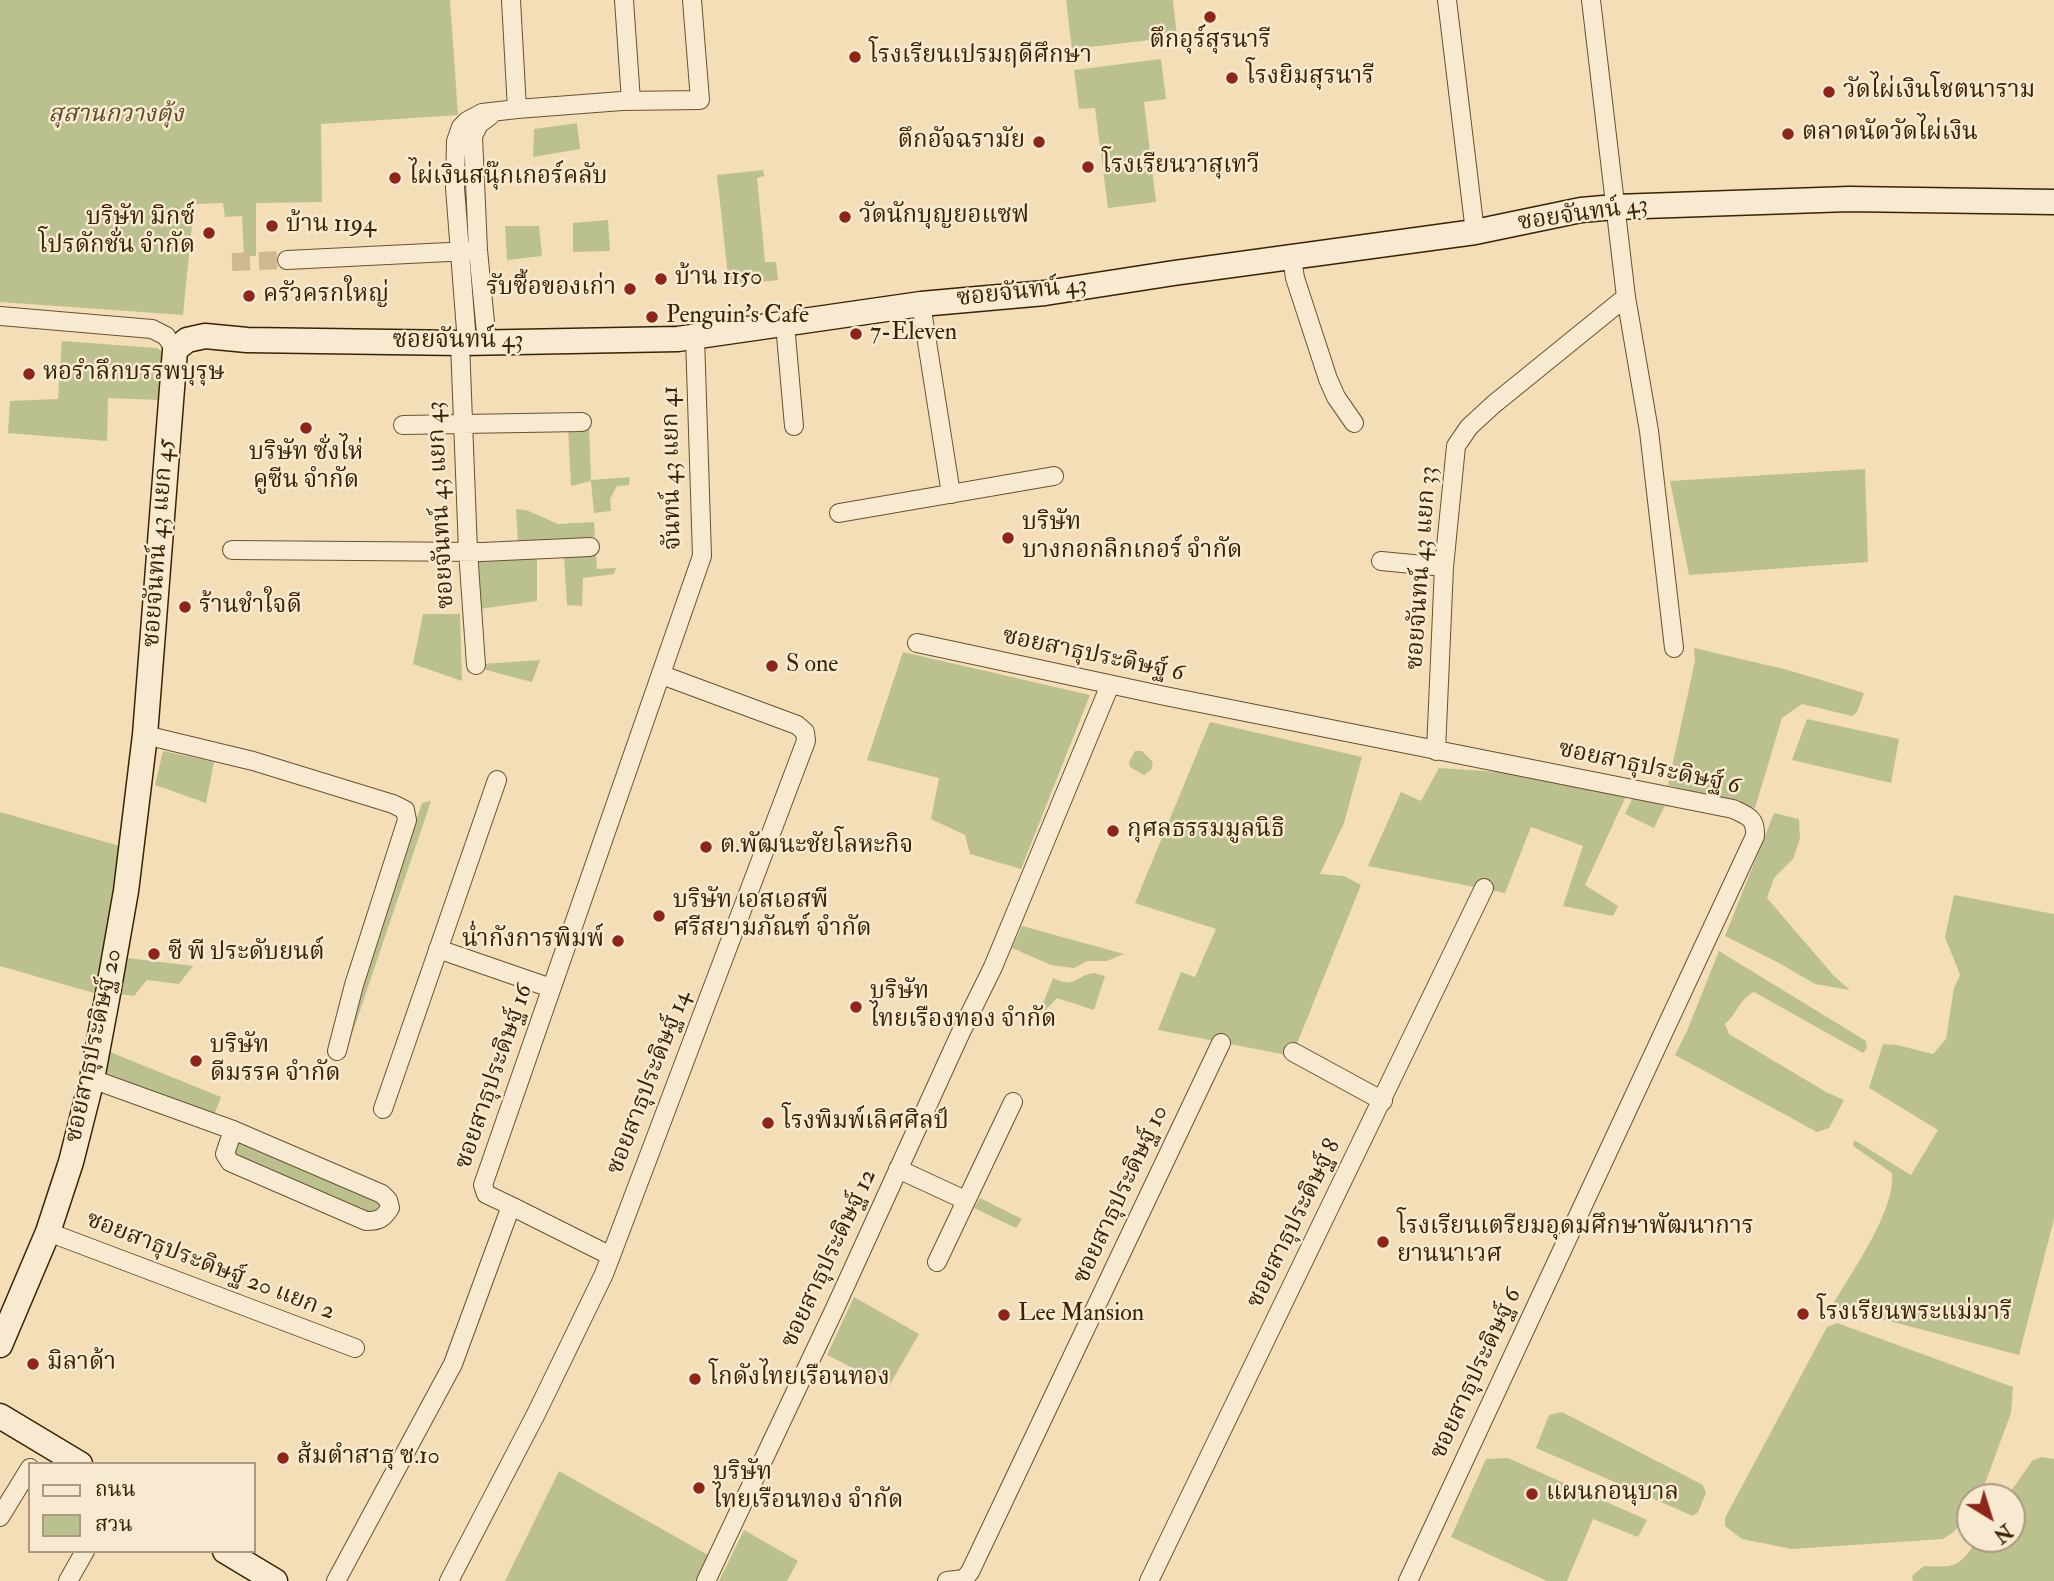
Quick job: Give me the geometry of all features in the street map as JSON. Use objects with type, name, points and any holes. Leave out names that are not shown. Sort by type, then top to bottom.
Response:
[{"type":"street","points":[[511,0],[517,109]]},
{"type":"street","points":[[624,0],[631,101]]},
{"type":"street","points":[[469,251],[457,212],[456,141],[461,127],[474,116],[499,110],[631,101],[699,100],[692,0]]},
{"type":"street","points":[[1447,0],[1475,232]]},
{"type":"street","points":[[1591,0],[1626,297],[1649,431],[1674,648]]},
{"type":"street","points":[[469,251],[476,211],[472,136],[479,124],[499,110]]},
{"type":"street","name":"ซอยจันทน์ 43","points":[[175,350],[187,340],[205,336],[247,340],[471,343],[678,340],[921,304],[1045,293],[1475,232],[1581,210],[1849,199],[2054,202]]},
{"type":"street","points":[[457,212],[476,211]]},
{"type":"street","points":[[287,260],[469,251]]},
{"type":"street","name":"ซอยจันทน์ 43 แยก 43","points":[[469,251],[471,343],[462,423],[476,665]]},
{"type":"street","points":[[1292,258],[1295,278],[1328,379],[1336,397],[1354,423]]},
{"type":"street","name":"ซอยจันทน์ 43 แยก 33","points":[[1436,751],[1444,567],[1456,446],[1469,427],[1494,404],[1626,297]]},
{"type":"street","points":[[921,304],[951,494]]},
{"type":"street","points":[[0,316],[152,329],[166,336],[175,350]]},
{"type":"street","points":[[785,324],[794,426]]},
{"type":"street","name":"จันทน์ 43 แยก 41","points":[[662,676],[702,555],[695,337]]},
{"type":"street","name":"ซอยจันทน์ 43 แยก 45","points":[[145,735],[175,350]]},
{"type":"street","points":[[403,425],[582,422]]},
{"type":"street","points":[[839,513],[1054,476]]},
{"type":"street","points":[[232,550],[468,551],[590,547]]},
{"type":"street","points":[[1381,561],[1444,567]]},
{"type":"street","name":"ซอยสาธุประดิษฐ์ 6","points":[[917,643],[1110,685],[1733,809],[1751,818],[1756,825],[1755,836],[1408,1581]]},
{"type":"street","name":"ซอยสาธุประดิษฐ์ 16","points":[[611,1256],[486,1194],[483,1185],[662,676]]},
{"type":"street","name":"ซอยสาธุประดิษฐ์ 14","points":[[449,1581],[536,1414],[611,1256],[806,741],[804,732],[797,725],[662,676]]},
{"type":"street","name":"ซอยสาธุประดิษฐ์ 12","points":[[706,1581],[997,960],[1110,685]]},
{"type":"street","points":[[145,735],[253,761],[405,810],[407,820],[354,985],[337,1051]]},
{"type":"street","name":"ซอยสาธุประดิษฐ์ 20","points":[[0,1345],[48,1232],[71,1162],[92,1079],[126,891],[145,735]]},
{"type":"street","points":[[383,1109],[497,780]]},
{"type":"street","name":"ซอยสาธุประดิษฐ์ 8","points":[[1149,1581],[1484,888]]},
{"type":"street","points":[[438,949],[551,988]]},
{"type":"street","name":"ซอยสาธุประดิษฐ์ 10","points":[[947,1581],[964,1578],[970,1572],[1221,1043]]},
{"type":"street","points":[[1293,1052],[1383,1101]]},
{"type":"street","points":[[92,1079],[233,1130],[382,1194],[388,1199],[390,1208],[378,1221],[366,1220],[230,1161],[225,1154],[233,1130]]},
{"type":"street","points":[[937,1262],[1013,1102]]},
{"type":"street","points":[[898,1170],[965,1200]]},
{"type":"street","points":[[336,1581],[453,1364],[512,1206]]},
{"type":"street","name":"ซอยสาธุประดิษฐ์ 20 แยก 2","points":[[48,1232],[355,1348]]},
{"type":"street","points":[[0,1416],[36,1458],[65,1462]]},
{"type":"street","points":[[0,1517],[28,1471]]},
{"type":"street","points":[[68,1581],[84,1553]]},
{"type":"street","points":[[228,1553],[275,1581]]},
{"type":"green space","name":"สุสานกวางตุ้ง","points":[[0,0],[450,0],[458,115],[321,124],[322,202],[256,203],[256,256],[244,256],[242,216],[225,217],[223,203],[194,204],[183,315],[0,302]]},
{"type":"green space","points":[[1066,0],[1173,0],[1177,37],[1072,49]]},
{"type":"green space","points":[[1161,59],[1166,99],[1144,102],[1156,202],[1108,208],[1095,108],[1079,109],[1074,70]]},
{"type":"green space","points":[[577,123],[580,149],[533,157],[534,129]]},
{"type":"green space","points":[[763,170],[764,176],[757,178],[765,262],[776,262],[778,280],[729,285],[717,175]]},
{"type":"green space","points":[[608,220],[610,251],[573,252],[573,223]]},
{"type":"green space","points":[[505,226],[539,226],[542,256],[507,260]]},
{"type":"green space","points":[[62,341],[157,348],[162,357],[160,400],[108,398],[107,441],[8,433],[10,401],[58,399]]},
{"type":"green space","points":[[589,426],[591,480],[630,477],[629,485],[617,486],[610,499],[611,511],[594,513],[591,481],[571,486],[568,427]]},
{"type":"green space","points":[[1865,469],[1868,562],[1689,575],[1670,481]]},
{"type":"green space","points":[[516,509],[526,510],[558,524],[594,522],[595,541],[518,544]]},
{"type":"green space","points":[[596,553],[597,569],[616,568],[614,574],[583,578],[582,606],[567,605],[564,555]]},
{"type":"green space","points":[[537,556],[537,601],[479,609],[475,559]]},
{"type":"green space","points":[[423,614],[460,614],[462,681],[413,664]]},
{"type":"green space","points":[[1694,648],[1788,670],[1864,693],[1857,712],[1852,716],[1802,704],[1782,718],[1755,808],[1668,785],[1695,661]]},
{"type":"green space","points":[[903,652],[1090,695],[1021,869],[970,854],[965,835],[931,819],[939,778],[867,760]]},
{"type":"green space","points":[[540,660],[532,682],[482,669],[483,664]]},
{"type":"green space","points":[[1807,719],[1899,739],[1891,783],[1792,760]]},
{"type":"green space","points":[[1210,722],[1362,757],[1344,823],[1320,874],[1344,876],[1361,885],[1292,1056],[1158,1030],[1181,972],[1195,977],[1216,929],[1135,903]]},
{"type":"green space","points":[[163,751],[214,762],[206,803],[155,785]]},
{"type":"green space","points":[[1135,751],[1142,751],[1153,762],[1151,770],[1144,775],[1130,767],[1129,762]]},
{"type":"green space","points":[[1439,768],[1516,773],[1627,794],[1585,885],[1618,906],[1613,916],[1563,906],[1583,846],[1531,827],[1505,893],[1368,866],[1401,792],[1421,801]]},
{"type":"green space","points":[[1633,797],[1666,803],[1654,828],[1625,814]]},
{"type":"green space","points":[[431,801],[349,1043],[347,1034],[359,993],[422,803]]},
{"type":"green space","points":[[0,812],[120,846],[109,929],[94,993],[0,966]]},
{"type":"green space","points":[[1774,813],[1799,819],[1800,839],[1793,859],[1774,878],[1767,898],[1834,976],[1850,990],[1815,984],[1725,936]]},
{"type":"green space","points":[[1954,895],[2054,914],[2054,1219],[2019,1355],[1832,1306],[1880,1223],[1891,1188],[1892,1173],[1853,1146],[1854,1140],[1911,1175],[1938,1130],[1869,1088],[1883,1044],[1933,1054],[1946,1039],[1954,988],[1960,975],[1945,937]]},
{"type":"green space","points":[[1022,926],[1124,954],[1107,961],[1087,961],[1074,968],[1051,965],[1012,948]]},
{"type":"green space","points":[[1719,951],[1866,1041],[1867,1048],[1863,1053],[1754,992],[1745,998],[1725,1024],[1729,1034],[1844,1100],[1829,1128],[1817,1132],[1675,1055]]},
{"type":"green space","points":[[128,958],[193,966],[179,984],[147,980],[134,996],[120,994]]},
{"type":"green space","points":[[1094,973],[1105,976],[1094,1010],[1057,998],[1037,1019],[1053,978],[1071,982]]},
{"type":"green space","points":[[110,1052],[221,1097],[214,1115],[105,1075]]},
{"type":"green space","points":[[236,1142],[242,1142],[381,1202],[384,1206],[372,1216],[236,1156],[232,1149]]},
{"type":"green space","points":[[980,1198],[1022,1219],[1016,1228],[974,1208]]},
{"type":"green space","points":[[854,1297],[919,1334],[889,1386],[827,1355]]},
{"type":"green space","points":[[1837,1323],[2013,1387],[2011,1413],[1985,1483],[1956,1483],[1956,1529],[1943,1539],[1792,1549],[1742,1539],[1725,1526],[1725,1518],[1827,1327]]},
{"type":"green space","points":[[1562,1412],[1703,1485],[1706,1493],[1698,1512],[1693,1516],[1536,1448],[1549,1415]]},
{"type":"green space","points":[[2041,1457],[2054,1459],[2054,1581],[1913,1581],[1912,1576],[1924,1566],[1950,1565],[1968,1553],[2026,1553],[2026,1483],[2017,1483],[2032,1461]]},
{"type":"green space","name":"แผนกอนุบาล","points":[[1508,1458],[1647,1520],[1638,1537],[1593,1519],[1567,1581],[1547,1581],[1451,1537],[1486,1459]]},
{"type":"green space","points":[[559,1471],[708,1555],[695,1581],[505,1581]]},
{"type":"green space","points":[[744,1530],[798,1561],[787,1581],[719,1581]]},
{"type":"tunnel","points":[[232,262],[287,260]]},
{"type":"place","name":"ตึกอุร์สุรนารี","points":[[1210,17]]},
{"type":"place","name":"โรงเรียนเปรมฤดีศึกษา","points":[[855,57]]},
{"type":"place","name":"โรงยิมสุรนารี","points":[[1232,78]]},
{"type":"place","name":"วัดไผ่เงินโชตนาราม","points":[[1829,92]]},
{"type":"place","name":"ตลาดนัดวัดไผ่เงิน","points":[[1788,134]]},
{"type":"place","name":"ตึกอัจฉรามัย","points":[[1039,142]]},
{"type":"place","name":"โรงเรียนวาสุเทวี","points":[[1088,167]]},
{"type":"place","name":"ไผ่เงินสนุ๊กเกอร์คลับ","points":[[395,178]]},
{"type":"place","name":"วัดนักบุญยอแซฟ","points":[[845,217]]},
{"type":"place","name":"บ้าน 1194","points":[[272,226]]},
{"type":"place","name":"บริษัท มิกซ์ โปรดักชั่น จำกัด","points":[[209,233]]},
{"type":"place","name":"บ้าน 1150","points":[[661,279]]},
{"type":"place","name":"รับซื้อของเก่า","points":[[630,289]]},
{"type":"place","name":"ครัวครกใหญ่","points":[[249,296]]},
{"type":"place","name":"Penguin's Cafe","points":[[652,317]]},
{"type":"place","name":"7-Eleven","points":[[856,334]]},
{"type":"place","name":"หอรำลึกบรรพบุรุษ","points":[[29,374]]},
{"type":"place","name":"บริษัท ซั่งไห่ คูซีน จำกัด","points":[[306,428]]},
{"type":"place","name":"บริษัท บางกอกลิกเกอร์ จำกัด","points":[[1008,538]]},
{"type":"place","name":"ร้านชำใจดี","points":[[185,607]]},
{"type":"place","name":"S one","points":[[772,666]]},
{"type":"place","name":"กุศลธรรมมูลนิธิ","points":[[1113,831]]},
{"type":"place","name":"ต.พัฒนะชัยโลหะกิจ","points":[[706,847]]},
{"type":"place","name":"บริษัท เอสเอสพี ศรีสยามภัณฑ์ จำกัด","points":[[659,916]]},
{"type":"place","name":"น่ำกังการพิมพ์","points":[[618,941]]},
{"type":"place","name":"ซี พี ประดับยนต์","points":[[154,954]]},
{"type":"place","name":"บริษัท ไทยเรืองทอง จำกัด","points":[[856,1007]]},
{"type":"place","name":"บริษัท ดีมรรค จำกัด","points":[[196,1061]]},
{"type":"place","name":"โรงพิมพ์เลิศศิลป์","points":[[768,1123]]},
{"type":"place","name":"โรงเรียนเตรียมอุดมศึกษาพัฒนาการ ยานนาเวศ","points":[[1383,1242]]},
{"type":"place","name":"โรงเรียนพระแม่มารี","points":[[1803,1314]]},
{"type":"place","name":"Lee Mansion","points":[[1004,1315]]},
{"type":"place","name":"มิลาด้า","points":[[33,1364]]},
{"type":"place","name":"โกดังไทยเรือนทอง","points":[[695,1379]]},
{"type":"place","name":"ส้มตำสาธุ ซ.10","points":[[283,1458]]},
{"type":"place","name":"บริษัท ไทยเรือนทอง จำกัด","points":[[699,1488]]},
{"type":"place","name":"แผนกอนุบาล","points":[[1532,1494]]}]
